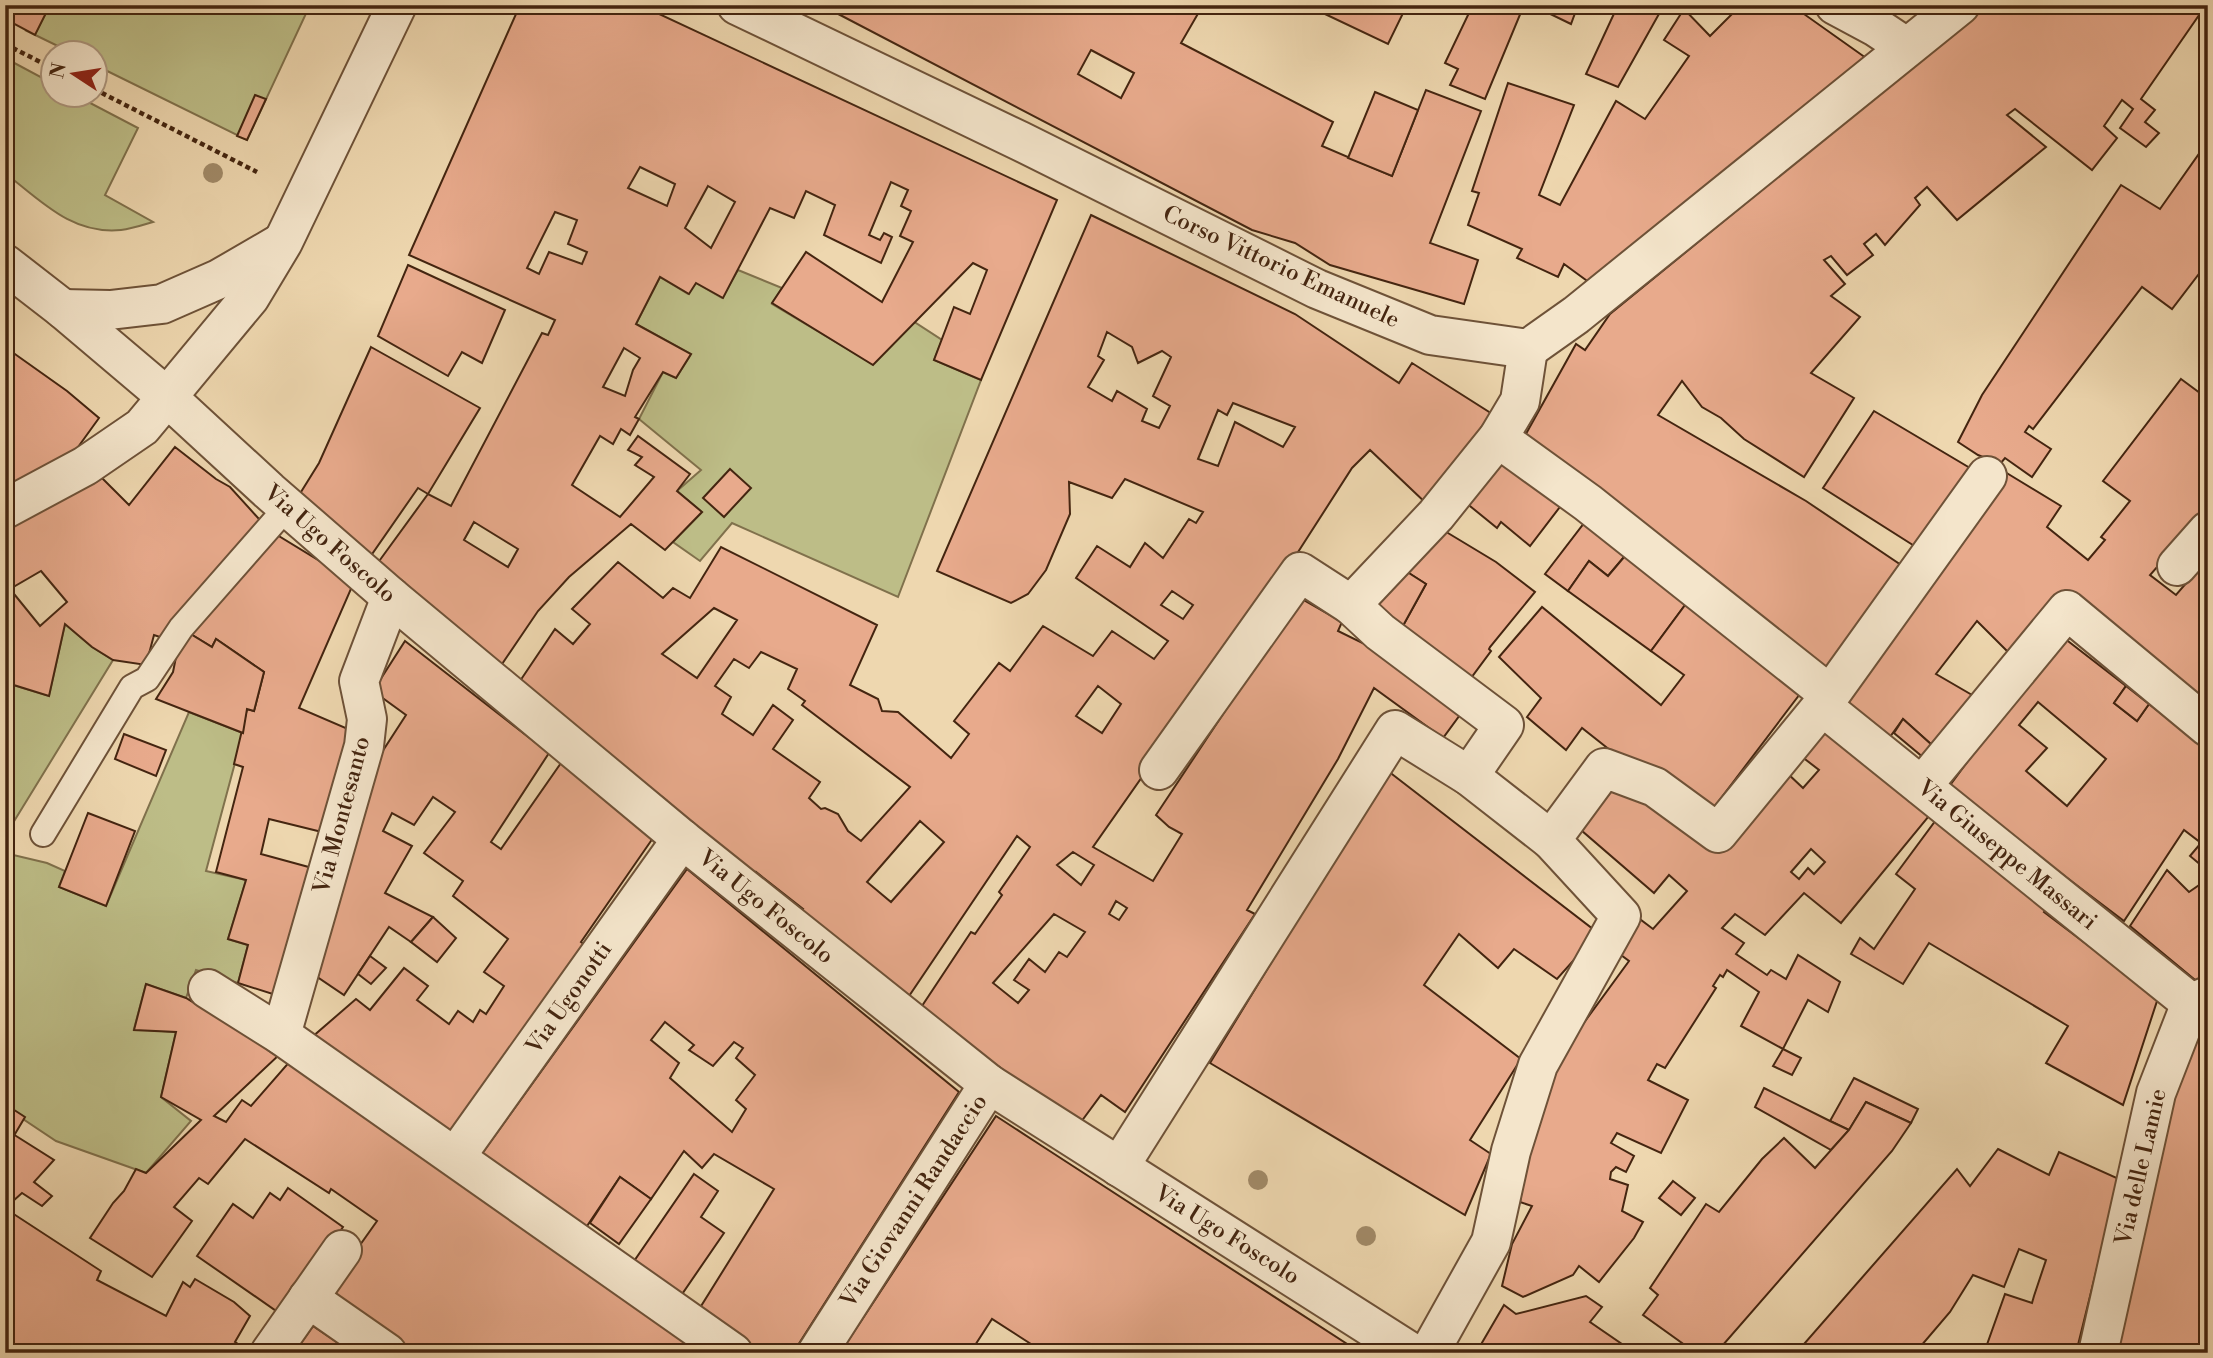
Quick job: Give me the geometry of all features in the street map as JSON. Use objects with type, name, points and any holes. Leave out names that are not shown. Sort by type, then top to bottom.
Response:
[{"type":"street","points":[[5,509],[85,466],[142,427],[250,297],[283,242],[397,5]]},
{"type":"street","name":"Corso Vittorio Emanuele","points":[[737,5],[1020,141],[1317,289],[1430,335],[1528,349]]},
{"type":"street","points":[[1835,5],[1906,47]]},
{"type":"street","points":[[1352,606],[1436,515],[1498,438],[1520,401],[1528,349],[1576,315],[1960,5]]},
{"type":"street","points":[[63,309],[110,310],[162,304],[219,279],[283,242]]},
{"type":"street","name":"Via Ugo Foscolo","points":[[5,264],[167,397],[391,597],[681,839],[989,1084],[1412,1353]]},
{"type":"street","name":"Via Giuseppe Massari","points":[[1498,438],[1588,503],[1825,700],[1922,786],[2202,1003]]},
{"type":"street","points":[[1551,840],[1604,768],[1656,786],[1718,833],[1825,700],[1987,476]]},
{"type":"street","points":[[2177,566],[2208,531]]},
{"type":"street","points":[[1159,770],[1300,572],[1352,606],[1380,632],[1504,725],[1469,776]]},
{"type":"street","name":"Via Montesanto","points":[[281,1035],[363,746],[367,719],[359,681],[391,597]]},
{"type":"street","points":[[1922,786],[2067,610],[2208,727]]},
{"type":"street","points":[[1119,1167],[1395,730],[1469,776],[1551,840],[1622,916],[1538,1065],[1511,1151],[1491,1242],[1429,1353]]},
{"type":"street","name":"Via Ugonotti","points":[[456,1156],[681,839]]},
{"type":"street","points":[[208,989],[281,1035],[456,1156],[733,1353]]},
{"type":"street","name":"Via delle Lamie","points":[[2098,1353],[2156,1093],[2202,1003]]},
{"type":"street","name":"Via Giovanni Randaccio","points":[[817,1353],[989,1084]]},
{"type":"street","points":[[270,1353],[342,1250]]},
{"type":"street","points":[[308,1298],[387,1353]]},
{"type":"lane","points":[[43,834],[132,687],[147,679],[181,628],[288,506]]},
{"type":"path","points":[[5,44],[38,61]]},
{"type":"path","points":[[108,96],[257,172]]},
{"type":"green space","points":[[50,5],[310,5],[247,140],[108,71],[108,38],[41,38],[25,30],[35,34]]},
{"type":"green space","points":[[5,58],[38,76],[38,108],[100,108],[138,128],[105,195],[153,222],[121,230],[87,227],[58,214],[5,173]]},
{"type":"green space","points":[[738,270],[782,288],[772,304],[873,364],[902,314],[942,340],[934,360],[981,380],[898,597],[732,523],[700,561],[673,542],[702,512],[677,491],[701,470],[639,419],[663,372],[676,378],[691,354],[636,324],[660,277],[688,294],[696,283],[722,298]]},
{"type":"green space","points":[[65,624],[92,647],[113,660],[5,836],[5,685],[7,683],[49,696]]},
{"type":"green space","points":[[189,712],[243,733],[206,871],[246,880],[228,939],[248,945],[238,983],[196,970],[186,998],[146,984],[134,1029],[176,1032],[161,1097],[191,1121],[146,1173],[56,1141],[5,1107],[5,853],[47,863],[65,871],[59,887],[106,906]]},
{"type":"building","points":[[5,5],[50,5],[35,35],[5,19]]},
{"type":"building","points":[[520,5],[640,5],[1057,200],[981,380],[934,360],[954,307],[970,314],[987,270],[973,263],[873,365],[772,303],[806,252],[882,302],[913,242],[900,236],[911,211],[901,206],[908,190],[891,182],[869,235],[880,240],[884,233],[892,237],[881,263],[824,235],[835,205],[806,191],[794,218],[770,208],[723,298],[696,283],[689,294],[660,277],[636,324],[691,354],[676,378],[663,372],[635,417],[639,419],[630,435],[621,429],[613,444],[600,436],[572,485],[620,517],[654,477],[635,465],[642,457],[628,450],[638,436],[690,474],[677,491],[702,512],[665,550],[631,524],[569,577],[538,611],[500,667],[377,564],[428,494],[451,506],[542,333],[548,335],[555,320],[409,255]],"holes":[[[640,167],[675,184],[667,206],[628,188]],[[708,186],[735,202],[711,248],[685,228]],[[555,212],[577,220],[568,244],[587,252],[582,264],[549,252],[539,274],[527,268]],[[624,348],[640,358],[633,370],[625,396],[603,387]],[[474,522],[518,549],[508,567],[464,540]]]},
{"type":"building","points":[[821,5],[1203,5],[1181,43],[1333,122],[1322,146],[1392,176],[1426,90],[1481,111],[1430,243],[1478,260],[1464,304],[1330,265],[1295,243],[1252,230]],"holes":[[[1091,50],[1134,73],[1121,98],[1078,74]]]},
{"type":"building","points":[[1306,5],[1407,5],[1388,44]]},
{"type":"building","points":[[1453,5],[1524,5],[1485,99],[1450,85],[1458,69],[1445,63],[1469,13]]},
{"type":"building","points":[[1546,5],[1578,5],[1571,24],[1544,11]]},
{"type":"building","points":[[1618,5],[1664,5],[1618,87],[1586,74]]},
{"type":"building","points":[[1741,5],[1784,5],[1804,14],[1866,58],[1590,283],[1564,264],[1558,277],[1517,258],[1522,249],[1468,225],[1479,193],[1472,191],[1508,83],[1574,105],[1539,195],[1560,205],[1616,101],[1645,119],[1689,56],[1664,40],[1684,9],[1710,36]]},
{"type":"building","points":[[1988,5],[2206,5],[2141,99],[2155,110],[2145,122],[2159,133],[2146,147],[2120,128],[2133,109],[2122,100],[2104,126],[2117,138],[2092,170],[2015,109],[2007,115],[2046,147],[1957,220],[1927,187],[1915,198],[1920,205],[1885,245],[1876,234],[1864,244],[1873,255],[1847,275],[1831,256],[1824,260],[1845,284],[1831,296],[1860,317],[1811,373],[1854,398],[1804,477],[1744,439],[1721,418],[1702,407],[1682,381],[1658,415],[1806,501],[1907,569],[1831,678],[1522,441],[1576,344],[1585,350],[1610,314]]},
{"type":"building","points":[[1375,92],[1418,110],[1392,176],[1348,158]]},
{"type":"building","points":[[255,95],[266,99],[247,140],[237,136]]},
{"type":"building","points":[[2208,141],[2208,262],[2172,309],[2142,287],[2033,429],[2029,426],[2025,432],[2051,449],[2032,477],[2005,458],[2000,464],[1978,455],[1958,442],[1982,395],[2121,185],[2160,209]]},
{"type":"building","points":[[1091,215],[1295,314],[1399,383],[1412,363],[1497,417],[1430,507],[1370,450],[1352,468],[1282,577],[1093,847],[1153,881],[1182,834],[1156,815],[1300,598],[1342,622],[1338,631],[1381,652],[1465,708],[1443,738],[1374,688],[1338,759],[1247,910],[1255,914],[1125,1112],[1101,1095],[1081,1122],[994,1068],[918,1012],[971,932],[975,934],[1002,895],[999,892],[1030,847],[1017,836],[905,1002],[798,915],[803,909],[756,872],[751,878],[662,805],[666,800],[596,746],[520,681],[555,629],[573,644],[590,624],[572,609],[618,562],[663,598],[673,588],[690,598],[721,547],[877,625],[850,685],[878,699],[882,711],[898,712],[951,758],[969,734],[954,721],[999,663],[1010,671],[1043,626],[1093,656],[1112,631],[1154,659],[1168,641],[1076,578],[1097,546],[1130,567],[1145,543],[1163,558],[1189,519],[1196,523],[1203,512],[1125,479],[1112,498],[1069,482],[1070,514],[1046,570],[1028,594],[1011,603],[937,571]],"holes":[[[1107,332],[1132,347],[1138,363],[1162,351],[1171,357],[1153,396],[1170,406],[1159,428],[1142,421],[1147,409],[1117,391],[1112,401],[1088,387],[1104,360],[1098,356]],[[1233,403],[1295,427],[1283,447],[1235,422],[1218,466],[1198,459],[1218,410],[1227,415]],[[1172,591],[1193,605],[1183,619],[1161,605]],[[714,608],[737,620],[697,678],[662,654]],[[761,652],[797,669],[788,689],[805,701],[802,705],[910,787],[861,841],[848,831],[838,814],[821,809],[809,798],[820,782],[773,749],[793,720],[773,705],[753,735],[722,714],[731,697],[715,686],[734,659],[749,668]],[[1098,686],[1121,704],[1102,733],[1076,716]],[[920,821],[944,842],[891,902],[867,882]],[[1073,852],[1094,865],[1081,885],[1057,865]],[[1116,901],[1127,908],[1119,920],[1109,914]],[[1054,914],[1085,932],[1067,957],[1059,952],[1045,972],[1029,959],[1014,980],[1029,990],[1018,1003],[993,983]]]},
{"type":"building","points":[[408,265],[505,310],[482,363],[462,352],[448,376],[378,336]]},
{"type":"building","points":[[5,347],[67,391],[99,418],[73,454],[5,490]]},
{"type":"building","points":[[371,347],[480,408],[428,494],[418,488],[370,557],[296,500],[319,463]]},
{"type":"building","points":[[2181,379],[2208,399],[2208,509],[2150,575],[2176,595],[2208,558],[2207,711],[2062,592],[2011,655],[1977,621],[1936,674],[1972,695],[1933,746],[1903,719],[1887,741],[1839,705],[2005,472],[2061,506],[2047,527],[2088,560],[2105,540],[2101,537],[2130,501],[2103,481]]},
{"type":"building","points":[[1874,411],[1975,471],[1916,547],[1823,488]]},
{"type":"building","points":[[175,447],[230,487],[269,530],[354,582],[299,708],[355,732],[326,833],[269,819],[261,854],[316,869],[279,996],[238,983],[248,945],[228,939],[246,880],[216,872],[243,767],[234,764],[247,709],[254,711],[264,672],[216,639],[212,647],[189,633],[163,638],[154,635],[146,665],[113,660],[92,647],[65,624],[49,696],[7,683],[5,685],[5,529],[101,477],[129,505]],"holes":[[[41,571],[67,602],[40,626],[10,589]]]},
{"type":"building","points":[[1500,457],[1566,499],[1530,546],[1501,522],[1497,528],[1465,502]]},
{"type":"building","points":[[730,469],[751,488],[724,517],[703,498]]},
{"type":"building","points":[[1588,518],[1630,550],[1608,576],[1589,561],[1568,591],[1545,574]]},
{"type":"building","points":[[1438,527],[1496,562],[1535,592],[1490,647],[1491,651],[1468,682],[1399,633],[1426,584],[1401,568]]},
{"type":"building","points":[[1630,550],[1691,597],[1651,651],[1568,591],[1589,561],[1608,576]]},
{"type":"building","points":[[1401,568],[1426,584],[1399,633],[1378,606]]},
{"type":"building","points":[[1691,597],[1806,686],[1709,814],[1625,762],[1582,728],[1566,750],[1527,717],[1541,698],[1499,657],[1542,607],[1661,705],[1684,675],[1651,651]]},
{"type":"building","points":[[189,633],[212,647],[216,639],[264,672],[254,711],[247,709],[243,733],[156,699],[173,672],[176,657]]},
{"type":"building","points":[[2064,638],[2126,686],[2114,703],[2137,721],[2149,704],[2208,750],[2208,871],[2190,856],[2201,843],[2184,830],[2124,921],[1948,788],[2021,689]],"holes":[[[2038,702],[2106,759],[2067,806],[2026,771],[2047,748],[2019,725]]]},
{"type":"building","points":[[405,641],[549,753],[491,842],[501,849],[561,763],[653,838],[581,942],[588,947],[453,1139],[311,1038],[356,999],[370,1010],[404,968],[428,986],[417,1000],[449,1024],[458,1011],[473,1022],[480,1010],[486,1014],[504,986],[484,972],[508,939],[453,896],[463,881],[424,853],[455,812],[433,797],[414,825],[392,813],[383,831],[412,846],[385,893],[433,917],[411,942],[389,927],[344,995],[310,972],[371,769],[406,715],[373,691]]},
{"type":"building","points":[[2126,686],[2149,704],[2137,721],[2114,703]]},
{"type":"building","points":[[1903,719],[1933,746],[1924,758],[1894,733]]},
{"type":"building","points":[[1823,726],[1929,816],[1841,923],[1804,893],[1765,935],[1735,914],[1722,928],[1744,943],[1736,954],[1767,975],[1771,970],[1786,979],[1798,955],[1840,982],[1828,1012],[1808,1000],[1783,1049],[1741,1026],[1759,992],[1727,970],[1723,977],[1720,975],[1713,986],[1716,988],[1665,1068],[1657,1064],[1648,1080],[1688,1100],[1661,1153],[1617,1133],[1611,1143],[1634,1156],[1626,1172],[1616,1167],[1611,1172],[1610,1179],[1628,1185],[1622,1211],[1643,1222],[1634,1238],[1599,1282],[1579,1266],[1573,1275],[1523,1297],[1502,1286],[1512,1244],[1532,1206],[1520,1202],[1534,1109],[1553,1065],[1629,961],[1617,952],[1641,920],[1653,929],[1687,891],[1669,875],[1654,893],[1581,830],[1617,784],[1648,797],[1715,852],[1787,773],[1803,788],[1819,770],[1801,756]],"holes":[[[1811,849],[1825,862],[1814,874],[1808,868],[1799,879],[1791,872]]]},
{"type":"building","points":[[124,734],[166,750],[156,776],[115,759]]},
{"type":"building","points":[[1388,771],[1598,933],[1557,979],[1514,949],[1498,968],[1459,934],[1424,985],[1521,1059],[1470,1140],[1491,1154],[1465,1215],[1210,1063]]},
{"type":"building","points":[[88,813],[135,831],[106,906],[59,887]]},
{"type":"building","points":[[1936,820],[2047,908],[2044,912],[2158,998],[2123,1105],[2046,1063],[2068,1026],[1929,943],[1903,984],[1851,954],[1860,938],[1874,949],[1915,889],[1896,874]]},
{"type":"building","points":[[687,869],[959,1092],[793,1353],[763,1353],[698,1311],[774,1189],[714,1154],[702,1168],[684,1151],[651,1199],[620,1177],[585,1229],[478,1159]],"holes":[[[665,1022],[694,1045],[689,1050],[713,1066],[734,1042],[743,1048],[736,1058],[755,1075],[736,1100],[746,1109],[732,1132],[670,1078],[679,1063],[651,1040]]]},
{"type":"building","points":[[2167,870],[2189,892],[2208,879],[2206,989],[2130,926]]},
{"type":"building","points":[[433,917],[456,938],[437,962],[411,942]]},
{"type":"building","points":[[370,956],[386,968],[371,984],[358,974]]},
{"type":"building","points":[[146,984],[186,998],[279,1055],[214,1116],[226,1122],[242,1100],[251,1106],[291,1060],[699,1353],[411,1353],[326,1293],[377,1221],[331,1189],[329,1193],[245,1139],[208,1184],[199,1178],[174,1207],[192,1221],[152,1277],[90,1238],[124,1191],[136,1169],[146,1173],[201,1120],[161,1097],[176,1032],[134,1030]]},
{"type":"building","points":[[2196,1024],[2208,1028],[2208,1350],[2118,1347],[2159,1146]]},
{"type":"building","points":[[1783,1049],[1801,1058],[1792,1075],[1773,1066]]},
{"type":"building","points":[[1854,1078],[1918,1109],[1911,1123],[1866,1102],[1849,1130],[1830,1121]]},
{"type":"building","points":[[1764,1088],[1849,1130],[1831,1150],[1755,1107]]},
{"type":"building","points":[[1866,1102],[1911,1123],[1892,1151],[1716,1353],[1696,1353],[1643,1315],[1658,1295],[1650,1288],[1706,1204],[1719,1212],[1762,1159],[1784,1138],[1815,1168],[1849,1130]]},
{"type":"building","points":[[5,1104],[25,1117],[15,1134],[5,1129]]},
{"type":"building","points":[[996,1116],[1361,1353],[1045,1353],[992,1319],[970,1353],[840,1353]]},
{"type":"building","points":[[5,1129],[54,1160],[34,1182],[52,1196],[42,1206],[22,1193],[12,1202],[5,1197]]},
{"type":"building","points":[[1998,1149],[2049,1175],[2059,1152],[2119,1179],[2076,1353],[1984,1353],[2005,1294],[2032,1303],[2046,1260],[2019,1249],[2004,1287],[1973,1275],[1950,1312],[1915,1353],[1797,1352],[1957,1169],[1970,1186]]},
{"type":"building","points":[[694,1174],[718,1191],[701,1217],[724,1233],[678,1300],[630,1267]]},
{"type":"building","points":[[620,1177],[651,1199],[619,1244],[590,1223]]},
{"type":"building","points":[[1673,1181],[1695,1198],[1681,1215],[1659,1198]]},
{"type":"building","points":[[288,1188],[343,1227],[282,1315],[197,1256],[233,1204],[253,1218],[270,1193],[280,1200]]},
{"type":"building","points":[[6,1209],[101,1271],[97,1280],[166,1316],[183,1282],[190,1287],[195,1279],[234,1302],[250,1316],[235,1342],[246,1349],[243,1353],[5,1353]]},
{"type":"building","points":[[1586,1296],[1602,1307],[1590,1322],[1635,1353],[1476,1353],[1504,1305],[1516,1314]]},
{"type":"building","points":[[313,1326],[353,1353],[294,1353]]},
{"type":"building","points":[[1656,1345],[1668,1353],[1651,1353]]}]
